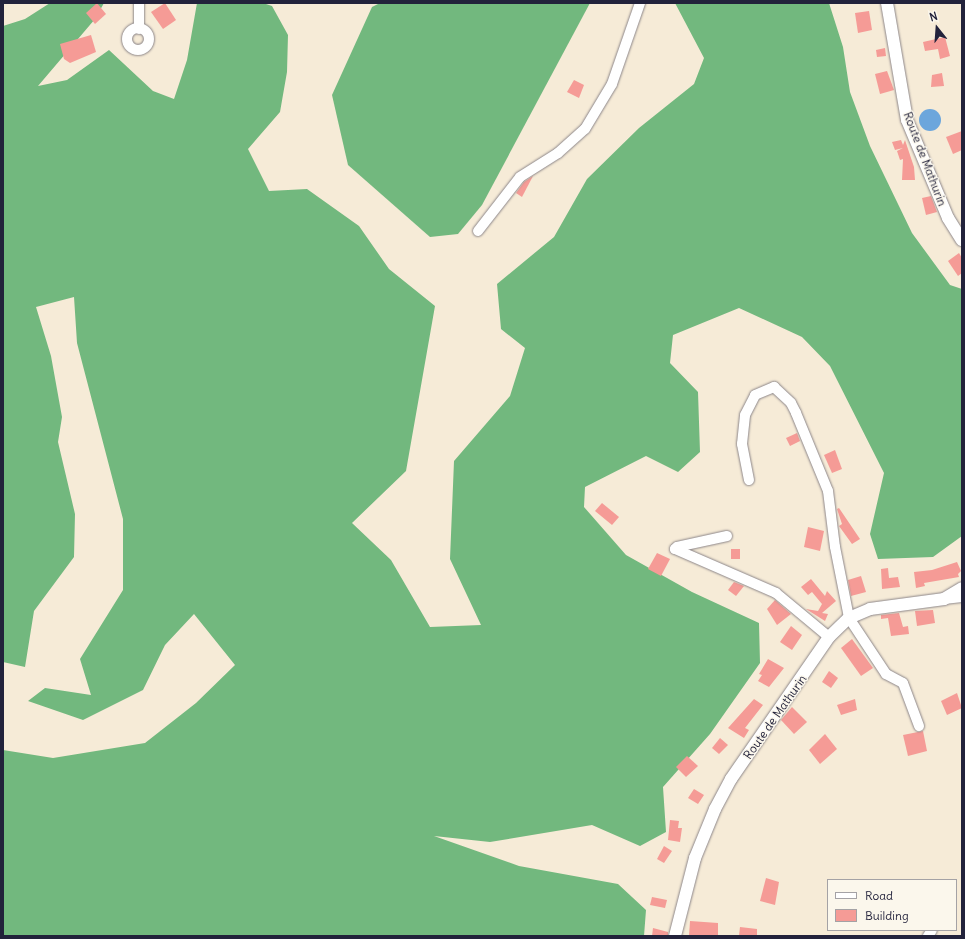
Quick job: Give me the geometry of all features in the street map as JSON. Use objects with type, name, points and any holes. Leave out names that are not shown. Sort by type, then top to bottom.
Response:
[{"type":"street","points":[[139,3],[139,29]]},
{"type":"street","points":[[478,231],[520,177],[558,153],[585,129],[612,84],[640,3]]},
{"type":"street","name":"Route de Mathurin","points":[[887,3],[907,120],[948,218],[962,240]]},
{"type":"street","points":[[750,480],[742,444],[745,415],[755,396],[774,387],[787,398],[796,413],[828,491],[835,547],[848,618],[886,674],[903,683],[919,726]]},
{"type":"street","points":[[727,536],[677,547],[675,549],[776,593],[829,636]]},
{"type":"street","name":"Route de Mathurin","points":[[675,936],[695,858],[715,809],[731,779],[829,636],[848,618],[888,606],[944,599],[962,588]]},
{"type":"street","points":[[944,599],[962,597]]},
{"type":"green space","points":[[50,3],[104,3],[95,19],[38,86],[67,80],[109,50],[153,91],[174,99],[187,60],[197,3],[263,3],[272,6],[288,35],[287,72],[280,112],[248,149],[269,191],[307,189],[359,226],[389,269],[435,306],[406,471],[352,523],[391,560],[430,627],[481,625],[450,559],[454,461],[510,396],[525,348],[501,329],[497,284],[554,237],[587,179],[639,128],[694,84],[704,58],[675,3],[829,3],[843,47],[850,92],[870,146],[912,233],[950,285],[962,289],[962,536],[933,557],[878,559],[870,534],[884,473],[830,366],[802,337],[739,308],[673,335],[670,363],[698,392],[700,452],[678,472],[646,456],[585,487],[584,507],[626,555],[692,592],[759,623],[760,663],[710,734],[663,787],[666,832],[640,846],[592,825],[490,842],[434,836],[519,866],[618,884],[646,910],[644,936],[3,936],[3,750],[53,758],[145,743],[196,703],[235,665],[194,614],[165,645],[143,690],[83,720],[28,701],[45,688],[91,695],[80,659],[123,590],[123,519],[77,343],[74,297],[36,307],[51,356],[62,417],[58,442],[75,514],[74,557],[34,611],[25,667],[3,662],[3,26],[25,19]]},
{"type":"green space","points":[[380,3],[590,3],[482,205],[458,234],[430,237],[348,165],[332,95],[372,7]]},
{"type":"water","points":[[930,109],[938,112],[941,120],[938,128],[930,131],[922,128],[919,120],[922,112]]},
{"type":"building","points":[[97,3],[106,14],[95,24],[86,13]]},
{"type":"building","points":[[165,3],[176,20],[163,29],[151,12]]},
{"type":"building","points":[[869,11],[872,30],[858,33],[855,13]]},
{"type":"building","points":[[91,35],[96,52],[70,63],[64,59],[60,44]]},
{"type":"building","points":[[945,37],[950,56],[940,59],[938,49],[925,51],[923,42]]},
{"type":"building","points":[[885,48],[886,56],[877,57],[876,50]]},
{"type":"building","points":[[887,71],[894,90],[880,94],[875,74]]},
{"type":"building","points":[[942,73],[944,86],[931,87],[932,75]]},
{"type":"building","points":[[574,80],[584,85],[579,98],[567,92]]},
{"type":"building","points":[[962,131],[962,150],[953,154],[946,137]]},
{"type":"building","points":[[901,140],[903,145],[905,140],[914,167],[915,180],[902,180],[903,159],[900,160],[897,151],[903,148],[895,150],[892,142]]},
{"type":"building","points":[[533,176],[522,197],[516,193],[524,182]]},
{"type":"building","points":[[931,196],[937,212],[926,215],[922,198]]},
{"type":"building","points":[[959,253],[962,258],[962,273],[958,276],[948,261]]},
{"type":"building","points":[[797,433],[800,441],[790,446],[786,438]]},
{"type":"building","points":[[835,450],[842,469],[832,473],[824,455]]},
{"type":"building","points":[[602,503],[619,517],[612,525],[595,511]]},
{"type":"building","points":[[839,508],[860,539],[852,544],[839,526],[842,524],[837,509]]},
{"type":"building","points":[[808,527],[824,531],[820,551],[804,547]]},
{"type":"building","points":[[731,549],[740,549],[740,559],[731,559]]},
{"type":"building","points":[[657,553],[670,559],[661,576],[648,569]]},
{"type":"building","points":[[957,562],[961,571],[958,574],[959,577],[924,583],[925,586],[916,588],[914,572],[932,570]]},
{"type":"building","points":[[888,568],[889,578],[898,577],[900,587],[882,589],[881,569]]},
{"type":"building","points":[[861,576],[866,592],[851,596],[848,580]]},
{"type":"building","points":[[811,579],[825,596],[827,591],[836,601],[822,613],[828,614],[825,621],[806,609],[818,611],[822,604],[812,592],[808,595],[801,587]]},
{"type":"building","points":[[734,582],[744,586],[736,596],[728,590]]},
{"type":"building","points":[[775,600],[791,614],[777,625],[767,609]]},
{"type":"building","points":[[933,610],[935,623],[917,626],[915,611]]},
{"type":"building","points":[[899,613],[903,627],[908,626],[909,634],[891,636],[888,618],[881,619],[881,615]]},
{"type":"building","points":[[791,626],[802,635],[792,650],[780,642]]},
{"type":"building","points":[[852,639],[873,668],[861,676],[841,648]]},
{"type":"building","points":[[768,659],[784,668],[769,687],[758,681],[762,675],[759,674]]},
{"type":"building","points":[[829,671],[838,678],[831,688],[822,682]]},
{"type":"building","points":[[957,693],[962,708],[947,715],[941,701]]},
{"type":"building","points":[[754,699],[763,705],[745,728],[749,730],[744,738],[728,728]]},
{"type":"building","points":[[855,699],[857,710],[841,715],[837,705]]},
{"type":"building","points":[[792,707],[807,722],[794,734],[781,720]]},
{"type":"building","points":[[923,731],[927,751],[908,756],[903,735]]},
{"type":"building","points":[[825,734],[837,749],[820,764],[809,750]]},
{"type":"building","points":[[720,738],[728,745],[719,754],[712,748]]},
{"type":"building","points":[[687,756],[698,766],[686,777],[676,767]]},
{"type":"building","points":[[694,789],[704,795],[698,804],[688,798]]},
{"type":"building","points":[[670,820],[679,821],[678,828],[682,828],[680,842],[668,840]]},
{"type":"building","points":[[664,846],[672,851],[664,863],[657,859]]},
{"type":"building","points":[[766,878],[779,882],[775,905],[760,901]]},
{"type":"building","points":[[652,897],[667,900],[665,908],[650,905]]},
{"type":"building","points":[[690,921],[718,923],[718,936],[689,936]]},
{"type":"building","points":[[740,927],[757,929],[757,936],[739,936]]},
{"type":"building","points":[[653,928],[668,932],[668,936],[652,936]]}]
